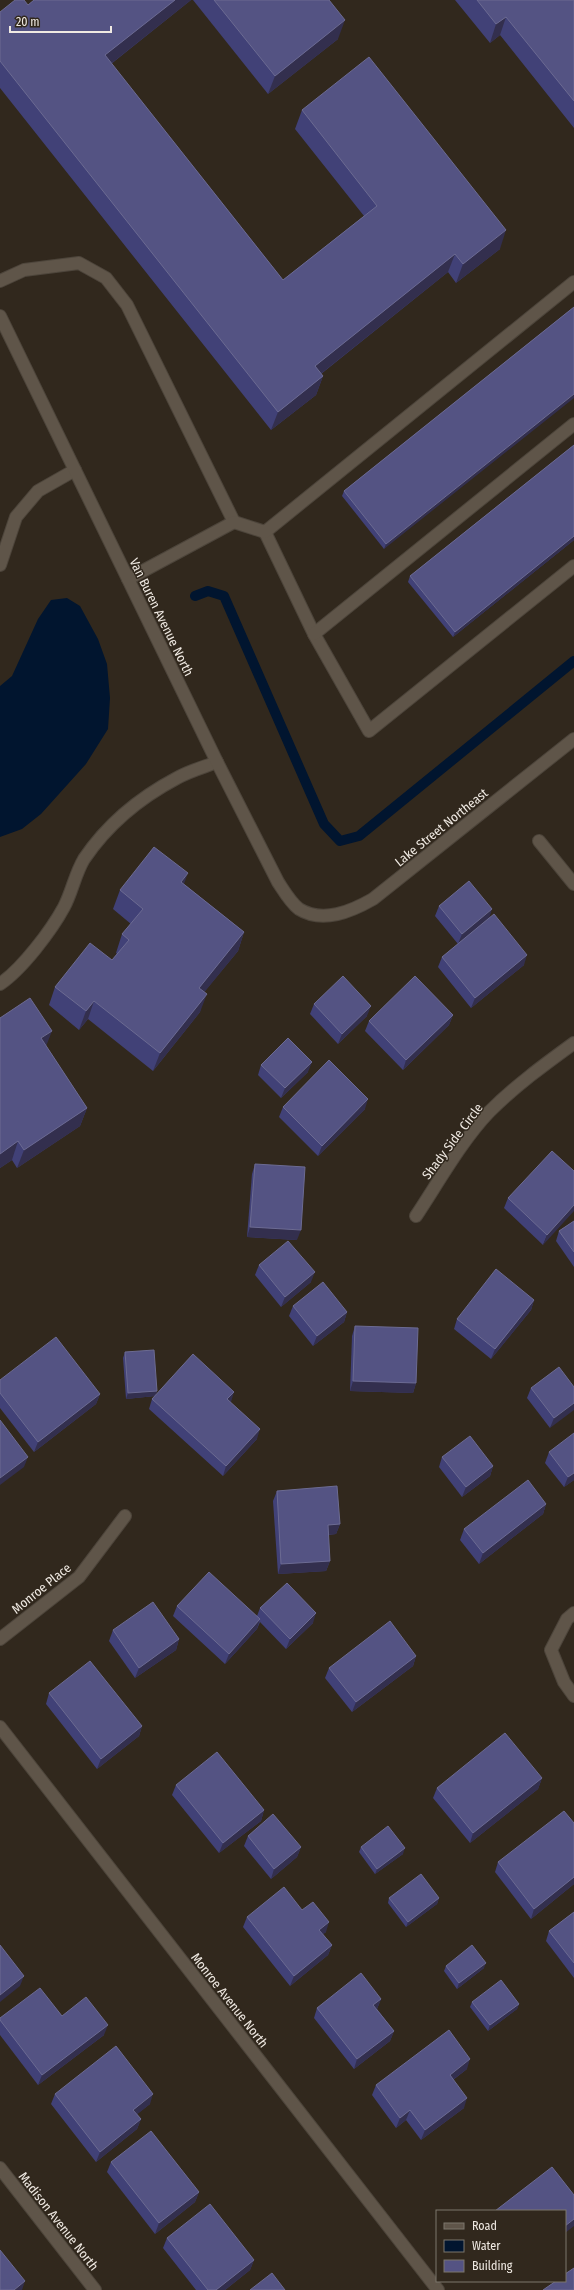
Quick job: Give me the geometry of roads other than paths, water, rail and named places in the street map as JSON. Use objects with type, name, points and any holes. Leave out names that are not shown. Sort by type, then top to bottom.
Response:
[{"type":"street","points":[[0,281],[24,270],[79,263],[106,278],[127,305],[234,522],[265,532],[314,634],[369,731],[574,566]]},
{"type":"street","points":[[265,532],[574,282]]},
{"type":"street","name":"Van Buren Avenue North","points":[[0,316],[217,762],[282,888],[289,899],[300,909],[316,914]]},
{"type":"street","points":[[314,634],[574,424]]},
{"type":"street","points":[[0,565],[16,517],[38,491],[75,470]]},
{"type":"street","points":[[128,579],[234,522]]},
{"type":"street","name":"Lake Street Northeast","points":[[316,914],[335,915],[352,911],[372,899],[574,739]]},
{"type":"street","points":[[0,984],[10,977],[34,950],[64,907],[83,860],[113,824],[142,798],[178,777],[217,762]]},
{"type":"street","points":[[539,841],[574,884]]},
{"type":"street","name":"Shady Side Circle","points":[[416,1216],[458,1153],[489,1113],[527,1078],[574,1043]]},
{"type":"street","name":"Monroe Place","points":[[0,1639],[79,1577],[125,1516]]},
{"type":"street","points":[[574,1613],[567,1619],[551,1650],[564,1682],[574,1696]]},
{"type":"street","name":"Monroe Avenue North","points":[[0,1728],[438,2290]]},
{"type":"street","name":"Madison Avenue North","points":[[0,2168],[95,2290]]},
{"type":"water","points":[[67,598],[80,606],[98,639],[107,664],[110,698],[108,729],[86,764],[41,814],[22,829],[0,837],[0,686],[12,676],[38,619],[51,600]]},
{"type":"waterway","points":[[195,596],[208,591],[224,596],[324,824],[340,841],[359,836],[574,661]]}]
